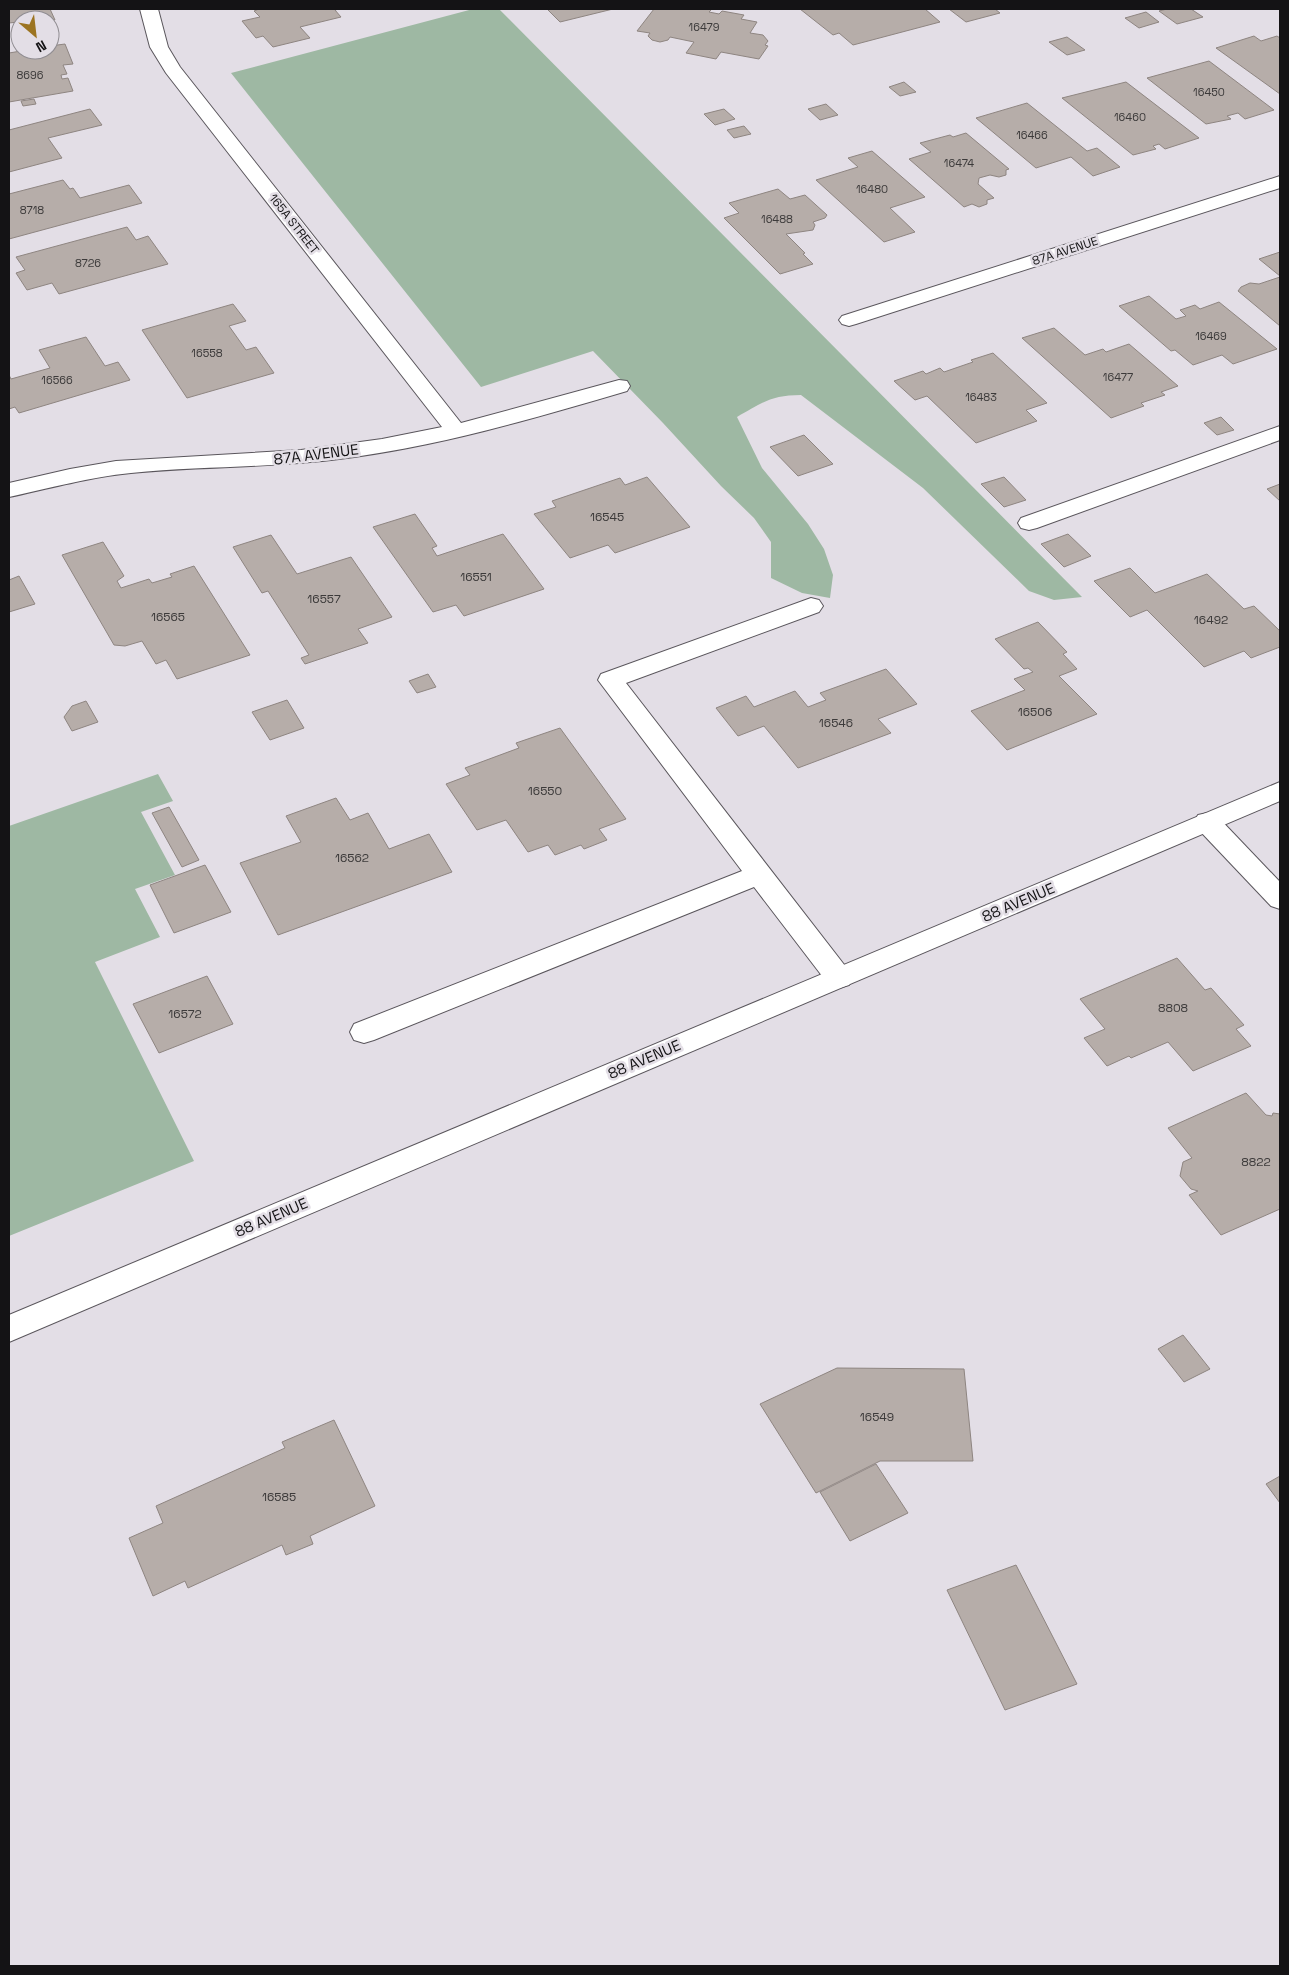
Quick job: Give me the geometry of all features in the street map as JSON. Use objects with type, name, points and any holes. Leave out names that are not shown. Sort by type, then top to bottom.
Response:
[{"type":"street","name":"165A STREET","points":[[149,9],[159,47],[172,69],[456,431]]},
{"type":"street","name":"87A AVENUE","points":[[849,320],[1280,182]]},
{"type":"street","name":"87A AVENUE","points":[[9,490],[49,479],[129,467],[302,457],[385,446],[456,431],[560,404],[619,386]]},
{"type":"street","points":[[1029,523],[1280,432]]},
{"type":"street","points":[[811,606],[610,680],[838,978]]},
{"type":"street","name":"88 AVENUE","points":[[9,1328],[1280,791]]},
{"type":"street","points":[[1207,822],[1280,899]]},
{"type":"street","points":[[364,1032],[760,874]]},
{"type":"green space","points":[[473,9],[499,9],[1082,597],[1054,600],[1029,591],[923,488],[801,395],[774,398],[737,417],[762,468],[808,524],[824,549],[833,575],[830,598],[802,593],[771,578],[771,542],[754,518],[721,486],[593,351],[481,387],[231,73]]},
{"type":"green space","points":[[158,774],[173,801],[141,812],[175,875],[135,889],[160,937],[95,962],[194,1161],[9,1236],[9,826]]},
{"type":"building","points":[[9,9],[50,10],[10,10],[9,23]]},
{"type":"building","points":[[259,9],[339,9],[335,10],[341,17],[300,27],[310,38],[273,47],[263,36],[256,38],[242,21],[260,17],[254,11]]},
{"type":"building","points":[[547,9],[613,9],[560,22]]},
{"type":"building","points":[[654,9],[712,9],[709,12],[719,14],[722,11],[744,15],[741,19],[757,22],[750,33],[763,35],[768,41],[765,45],[768,46],[759,59],[721,52],[716,59],[686,53],[694,42],[670,37],[668,40],[660,42],[652,40],[648,36],[650,33],[637,31]]},
{"type":"building","points":[[800,9],[925,9],[940,22],[853,45],[839,33],[833,35]]},
{"type":"building","points":[[949,9],[995,9],[1000,13],[966,22]]},
{"type":"building","points":[[1191,9],[1203,17],[1177,24],[1159,11]]},
{"type":"building","points":[[1146,12],[1159,22],[1139,28],[1125,18]]},
{"type":"building","points":[[1254,36],[1261,41],[1277,36],[1280,38],[1280,94],[1216,48]]},
{"type":"building","points":[[1067,37],[1085,50],[1067,55],[1049,42]]},
{"type":"building","points":[[65,44],[73,64],[63,65],[67,74],[61,75],[62,79],[68,78],[73,91],[9,102],[9,53],[10,60],[60,60],[60,45]]},
{"type":"building","points":[[1209,61],[1274,110],[1245,119],[1238,113],[1227,116],[1231,119],[1206,124],[1147,78]]},
{"type":"building","points":[[904,82],[916,92],[900,96],[889,87]]},
{"type":"building","points":[[1126,82],[1199,138],[1165,149],[1159,144],[1153,146],[1156,149],[1133,155],[1062,98]]},
{"type":"building","points":[[34,99],[36,104],[23,106],[21,101]]},
{"type":"building","points":[[1027,103],[1087,151],[1097,148],[1120,167],[1093,176],[1071,157],[1036,168],[976,118]]},
{"type":"building","points":[[826,104],[838,115],[820,120],[808,109]]},
{"type":"building","points":[[90,109],[102,125],[48,138],[62,158],[9,172],[9,130]]},
{"type":"building","points":[[724,109],[735,119],[715,125],[704,114]]},
{"type":"building","points":[[744,126],[751,134],[734,138],[727,130]]},
{"type":"building","points":[[966,133],[1009,169],[1006,170],[1006,175],[999,177],[990,175],[979,178],[978,184],[994,198],[987,200],[987,204],[979,207],[972,204],[964,207],[909,159],[931,152],[920,143]]},
{"type":"building","points":[[872,151],[925,197],[890,208],[915,232],[884,242],[816,180],[858,167],[848,158]]},
{"type":"building","points":[[63,180],[70,189],[73,188],[80,198],[129,185],[142,203],[9,239],[9,194]]},
{"type":"building","points":[[778,189],[790,199],[805,195],[827,215],[825,218],[813,222],[815,225],[813,230],[786,234],[813,264],[780,274],[724,218],[739,213],[729,203]]},
{"type":"building","points":[[127,227],[136,240],[148,236],[168,264],[59,294],[52,283],[27,290],[16,273],[25,270],[16,257]]},
{"type":"building","points":[[1280,252],[1280,276],[1259,259]]},
{"type":"building","points":[[1280,277],[1280,326],[1238,291],[1241,287],[1250,283],[1259,284]]},
{"type":"building","points":[[1149,296],[1176,319],[1186,316],[1180,310],[1195,305],[1200,309],[1219,302],[1277,349],[1233,364],[1222,355],[1193,365],[1175,350],[1171,351],[1119,306]]},
{"type":"building","points":[[233,304],[246,321],[229,326],[246,350],[256,347],[274,373],[187,398],[142,330]]},
{"type":"building","points":[[1054,328],[1085,355],[1103,349],[1106,352],[1129,344],[1178,386],[1161,392],[1165,395],[1141,403],[1144,406],[1111,418],[1022,338]]},
{"type":"building","points":[[86,337],[105,366],[118,362],[130,380],[19,413],[15,407],[9,409],[9,375],[11,379],[50,368],[39,350]]},
{"type":"building","points":[[993,353],[1047,403],[1026,410],[1037,421],[976,443],[927,396],[915,400],[894,381],[923,371],[926,374],[940,368],[944,372]]},
{"type":"building","points":[[1221,417],[1234,430],[1217,435],[1204,423]]},
{"type":"building","points":[[804,435],[833,464],[798,476],[770,447]]},
{"type":"building","points":[[647,477],[690,527],[615,553],[608,545],[570,558],[534,514],[556,507],[552,501],[620,478],[625,485]]},
{"type":"building","points":[[1004,477],[1026,500],[1004,507],[981,484]]},
{"type":"building","points":[[1280,484],[1280,501],[1267,489]]},
{"type":"building","points":[[415,514],[437,546],[432,548],[437,556],[503,534],[544,589],[464,616],[456,605],[433,612],[373,527]]},
{"type":"building","points":[[1068,534],[1091,556],[1064,567],[1041,544]]},
{"type":"building","points":[[271,535],[297,574],[351,557],[392,617],[358,629],[368,643],[305,664],[301,658],[309,655],[268,591],[262,593],[233,547]]},
{"type":"building","points":[[103,542],[124,576],[117,581],[121,588],[149,579],[152,583],[172,577],[170,574],[194,566],[250,655],[177,679],[166,660],[156,664],[142,641],[125,646],[114,645],[62,555]]},
{"type":"building","points":[[1130,568],[1155,593],[1207,574],[1244,609],[1254,606],[1280,631],[1280,647],[1251,658],[1244,651],[1204,667],[1147,610],[1130,617],[1094,581]]},
{"type":"building","points":[[19,576],[35,604],[9,612],[9,580]]},
{"type":"building","points":[[1038,622],[1067,652],[1063,654],[1077,669],[1059,676],[1097,714],[1007,750],[971,711],[1025,690],[1014,679],[1033,672],[1028,668],[1024,669],[995,639]]},
{"type":"building","points":[[886,669],[917,704],[878,719],[891,733],[798,768],[764,726],[738,736],[716,708],[746,696],[754,707],[795,691],[808,707],[826,700],[820,693]]},
{"type":"building","points":[[428,674],[436,687],[417,693],[409,681]]},
{"type":"building","points":[[287,700],[304,728],[270,740],[252,712]]},
{"type":"building","points":[[86,701],[98,722],[72,731],[64,717],[72,706]]},
{"type":"building","points":[[560,728],[626,819],[599,829],[607,840],[584,849],[581,845],[555,855],[548,845],[528,852],[506,820],[477,830],[446,784],[470,775],[465,768],[519,748],[516,743]]},
{"type":"building","points":[[336,798],[350,820],[368,813],[389,849],[429,834],[452,872],[278,935],[240,863],[301,842],[286,816]]},
{"type":"building","points":[[169,807],[199,860],[182,867],[152,813]]},
{"type":"building","points":[[205,865],[231,912],[174,933],[150,885]]},
{"type":"building","points":[[1177,958],[1205,990],[1211,988],[1244,1025],[1236,1029],[1251,1046],[1193,1071],[1168,1042],[1107,1066],[1084,1038],[1105,1029],[1080,999]]},
{"type":"building","points":[[207,976],[233,1024],[159,1053],[133,1004]]},
{"type":"building","points":[[1246,1093],[1266,1115],[1280,1114],[1280,1209],[1221,1235],[1189,1195],[1198,1191],[1191,1189],[1180,1176],[1183,1162],[1192,1158],[1168,1128]]},
{"type":"building","points":[[1183,1335],[1210,1369],[1184,1382],[1158,1349]]},
{"type":"building","points":[[837,1368],[964,1369],[973,1461],[880,1461],[816,1493],[760,1404]]},
{"type":"building","points":[[334,1420],[375,1506],[310,1536],[313,1544],[286,1555],[282,1545],[188,1588],[185,1581],[153,1596],[129,1538],[163,1523],[156,1506],[285,1448],[282,1442]]},
{"type":"building","points":[[876,1464],[908,1513],[850,1541],[820,1492]]},
{"type":"building","points":[[1280,1476],[1280,1503],[1266,1484]]},
{"type":"building","points":[[1016,1565],[1077,1684],[1005,1710],[947,1590]]}]
